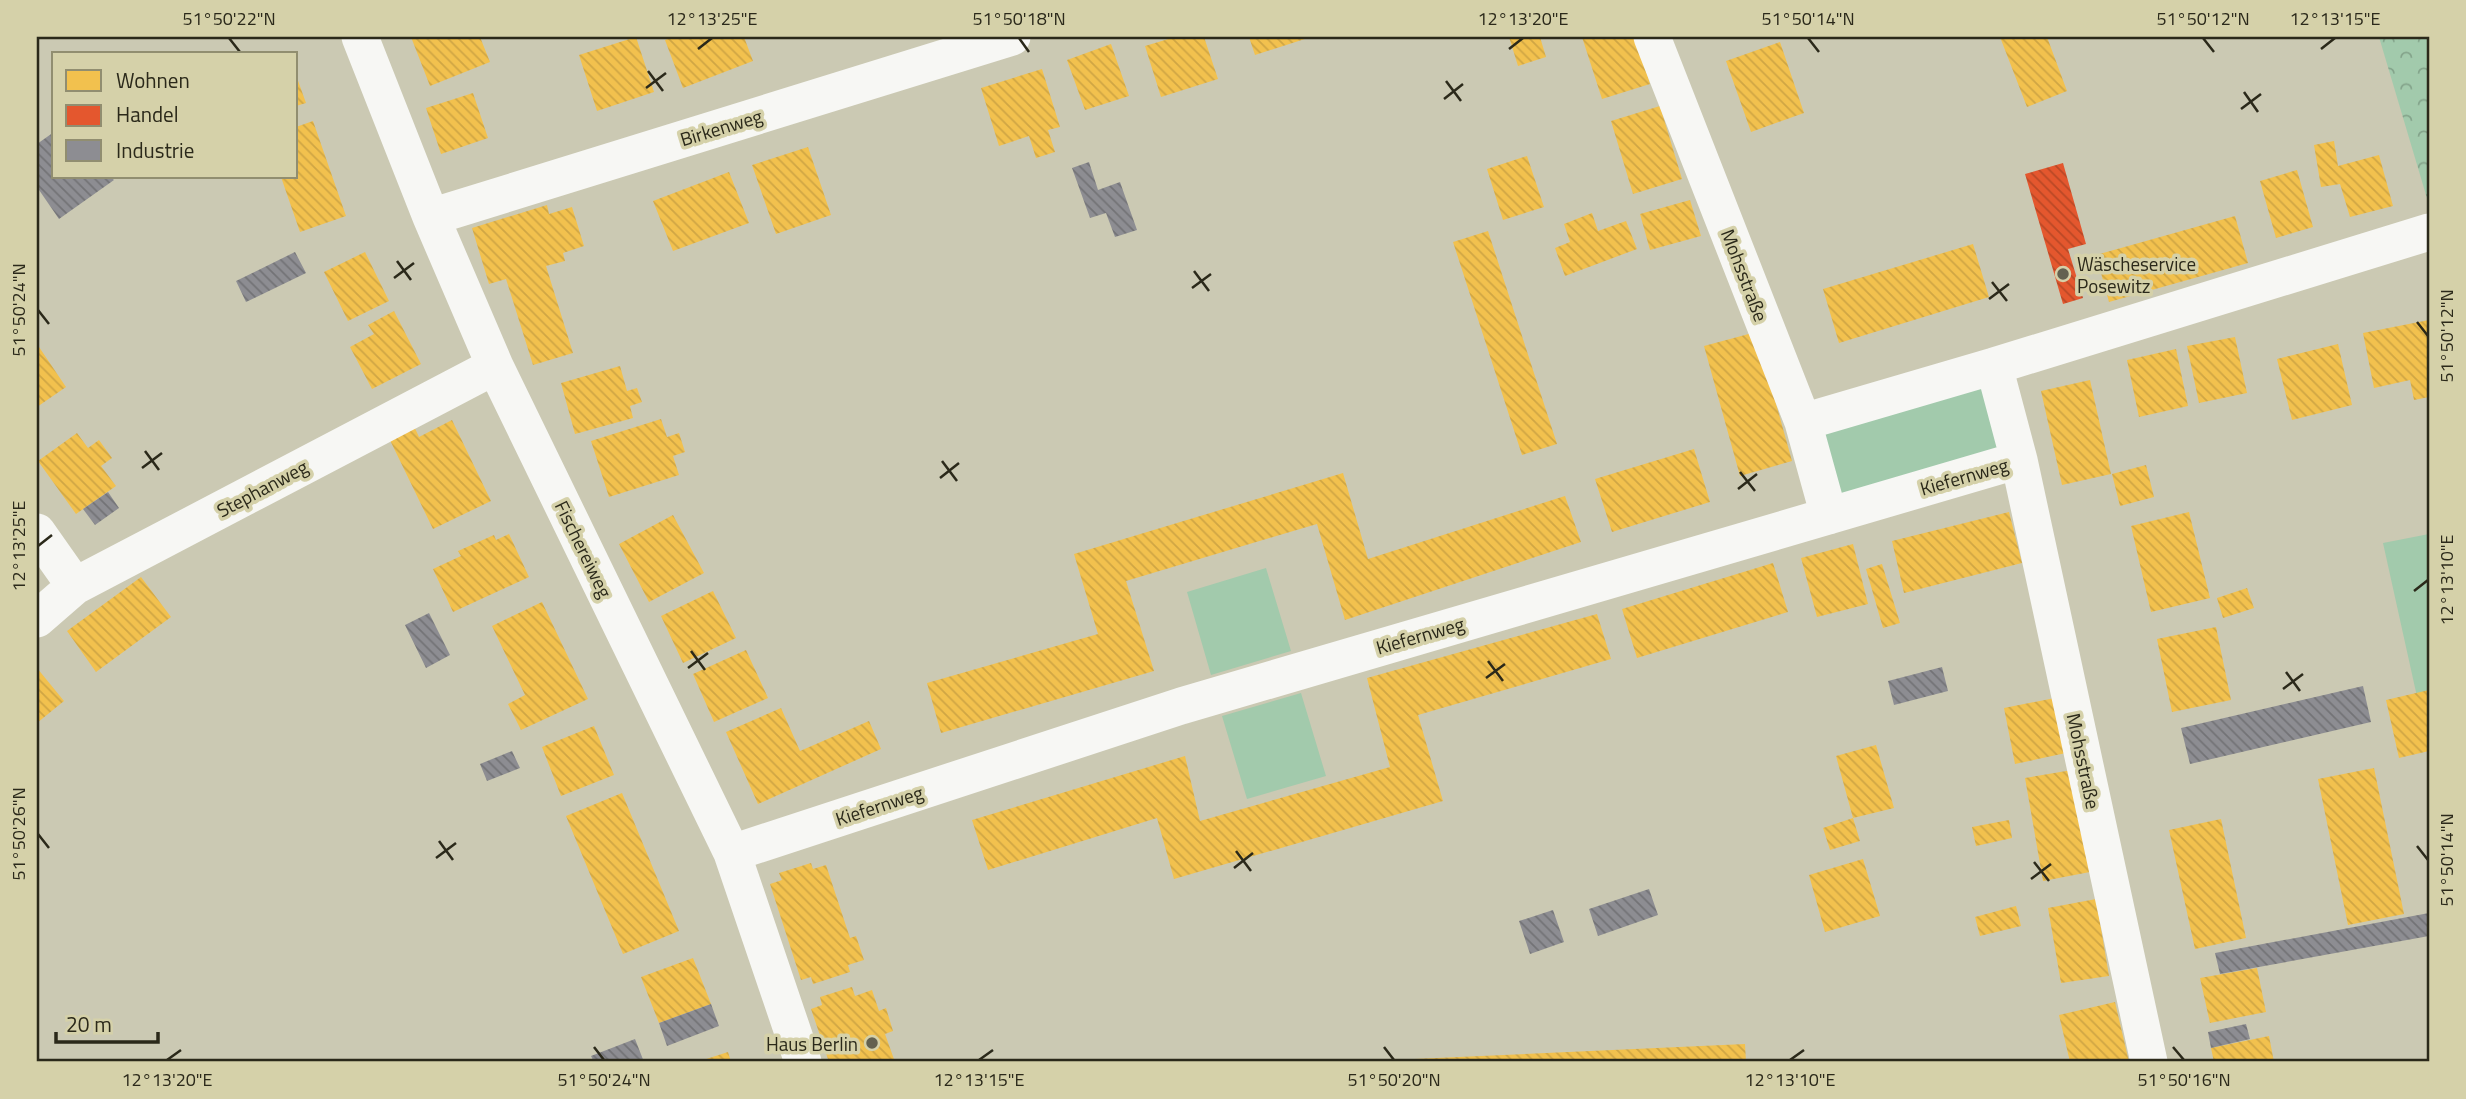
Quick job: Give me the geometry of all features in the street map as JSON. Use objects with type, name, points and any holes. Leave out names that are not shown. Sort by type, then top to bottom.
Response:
[{"type":"street","name":"Fischereiweg","points":[[360,37],[431,217],[495,366],[732,853],[803,1062]]},
{"type":"street","name":"Birkenweg","points":[[431,217],[1012,37]]},
{"type":"street","name":"Mohsstraße","points":[[1652,37],[1803,422],[1829,516]]},
{"type":"street","points":[[1803,422],[2429,232]]},
{"type":"street","name":"Stephanweg","points":[[37,620],[75,586],[495,366]]},
{"type":"street","name":"Kiefernweg","points":[[732,853],[1181,706],[2019,460],[1994,366]]},
{"type":"street","name":"Mohsstraße","points":[[2019,460],[2149,1062]]},
{"type":"street","points":[[37,532],[75,586]]},
{"type":"green space","points":[[2379,37],[2429,37],[2429,205]]},
{"type":"green space","points":[[1984,383],[2005,454],[1842,501],[1821,429]]},
{"type":"green space","points":[[2429,534],[2429,751],[2383,543]]},
{"type":"green space","points":[[1266,568],[1291,651],[1211,675],[1187,592]]},
{"type":"green space","points":[[1301,693],[1326,776],[1247,799],[1222,716]]},
{"type":"building: Wohnen","points":[[411,37],[480,37],[490,62],[430,86]]},
{"type":"building: Wohnen","points":[[636,37],[654,92],[597,111],[579,55]]},
{"type":"building: Wohnen","points":[[673,37],[744,37],[753,61],[683,88],[665,40]]},
{"type":"building: Wohnen","points":[[1175,37],[1204,37],[1218,79],[1161,97],[1145,46]]},
{"type":"building: Wohnen","points":[[1249,37],[1311,37],[1255,55]]},
{"type":"building: Wohnen","points":[[1509,37],[1540,37],[1546,57],[1518,66]]},
{"type":"building: Wohnen","points":[[1582,37],[1636,37],[1650,84],[1602,99]]},
{"type":"building: Wohnen","points":[[2000,37],[2047,37],[2067,91],[2027,107]]},
{"type":"building: Wohnen","points":[[1780,42],[1804,113],[1751,132],[1726,61]]},
{"type":"building: Wohnen","points":[[1111,44],[1129,96],[1085,110],[1067,60]]},
{"type":"building: Wohnen","points":[[1042,69],[1060,127],[1048,130],[1055,152],[1036,158],[1029,136],[999,146],[981,88]]},
{"type":"building: Wohnen","points":[[298,81],[306,103],[298,105]]},
{"type":"building: Wohnen","points":[[473,93],[488,138],[441,154],[426,108]]},
{"type":"building: Wohnen","points":[[1660,106],[1682,179],[1633,194],[1611,121]]},
{"type":"building: Wohnen","points":[[313,121],[346,216],[300,232],[281,178],[298,178],[298,126]]},
{"type":"building: Wohnen","points":[[2334,141],[2338,166],[2379,155],[2393,206],[2350,217],[2340,184],[2321,187],[2314,145]]},
{"type":"building: Wohnen","points":[[808,147],[831,215],[776,234],[752,165]]},
{"type":"building: Wohnen","points":[[1527,156],[1544,207],[1503,220],[1487,169]]},
{"type":"building: Wohnen","points":[[2297,170],[2313,227],[2276,238],[2260,181]]},
{"type":"building: Wohnen","points":[[729,172],[749,223],[673,251],[653,201]]},
{"type":"building: Wohnen","points":[[1690,200],[1701,236],[1650,250],[1640,214]]},
{"type":"building: Wohnen","points":[[547,205],[549,214],[572,207],[584,246],[563,253],[565,261],[546,266],[573,353],[533,365],[506,279],[489,284],[472,228]]},
{"type":"building: Wohnen","points":[[1592,213],[1598,231],[1626,221],[1637,249],[1565,276],[1555,248],[1570,242],[1564,224]]},
{"type":"building: Wohnen","points":[[2235,216],[2248,263],[2109,302],[2096,255]]},
{"type":"building: Wohnen","points":[[1488,231],[1557,444],[1522,455],[1453,242]]},
{"type":"building: Wohnen","points":[[1973,244],[1989,297],[1839,343],[1823,289]]},
{"type":"building: Wohnen","points":[[365,252],[389,301],[348,321],[324,272]]},
{"type":"building: Wohnen","points":[[394,311],[421,364],[372,389],[350,347],[374,334],[368,325]]},
{"type":"building: Wohnen","points":[[2429,320],[2429,397],[2414,400],[2410,380],[2374,388],[2363,333]]},
{"type":"building: Wohnen","points":[[1756,332],[1792,461],[1740,476],[1704,346]]},
{"type":"building: Wohnen","points":[[2235,337],[2247,393],[2199,403],[2187,346]]},
{"type":"building: Wohnen","points":[[37,344],[66,387],[37,407]]},
{"type":"building: Wohnen","points":[[2338,344],[2352,405],[2292,420],[2277,359]]},
{"type":"building: Wohnen","points":[[2176,349],[2188,406],[2139,417],[2127,360]]},
{"type":"building: Wohnen","points":[[620,366],[627,391],[637,388],[642,402],[630,406],[633,418],[575,434],[561,383]]},
{"type":"building: Wohnen","points":[[2090,380],[2111,474],[2062,485],[2041,391]]},
{"type":"building: Wohnen","points":[[661,419],[667,437],[679,433],[685,452],[673,456],[679,475],[609,497],[591,441]]},
{"type":"building: Wohnen","points":[[452,420],[491,501],[433,529],[388,436],[413,424],[419,437]]},
{"type":"building: Wohnen","points":[[77,433],[88,448],[99,440],[112,458],[101,466],[116,486],[76,514],[38,461]]},
{"type":"building: Wohnen","points":[[1694,449],[1710,502],[1612,532],[1595,479]]},
{"type":"building: Wohnen","points":[[2146,465],[2154,497],[2120,506],[2112,474]]},
{"type":"building: Wohnen","points":[[1343,473],[1368,559],[1565,496],[1581,542],[1345,620],[1317,524],[1273,537],[1126,581],[1154,671],[941,733],[927,683],[1098,634],[1074,554]]},
{"type":"building: Wohnen","points":[[2009,512],[2022,563],[1904,593],[1892,541]]},
{"type":"building: Wohnen","points":[[2189,512],[2210,598],[2151,612],[2131,526]]},
{"type":"building: Wohnen","points":[[673,515],[704,573],[649,602],[619,544]]},
{"type":"building: Wohnen","points":[[509,534],[529,577],[453,612],[433,569],[461,556],[458,551],[494,535],[496,540]]},
{"type":"building: Wohnen","points":[[1853,544],[1868,604],[1817,617],[1801,558]]},
{"type":"building: Wohnen","points":[[1773,563],[1788,612],[1637,658],[1622,609]]},
{"type":"building: Wohnen","points":[[1882,564],[1900,623],[1883,628],[1866,569]]},
{"type":"building: Wohnen","points":[[141,577],[171,617],[96,672],[67,631]]},
{"type":"building: Wohnen","points":[[2247,588],[2254,608],[2223,618],[2217,598]]},
{"type":"building: Wohnen","points":[[713,591],[736,638],[683,663],[661,616]]},
{"type":"building: Wohnen","points":[[542,602],[588,699],[521,730],[508,704],[525,695],[492,626]]},
{"type":"building: Wohnen","points":[[1597,614],[1611,659],[1418,715],[1443,801],[1174,879],[1157,818],[988,870],[972,820],[1185,756],[1200,821],[1390,767],[1367,678]]},
{"type":"building: Wohnen","points":[[2216,627],[2231,700],[2172,712],[2157,639]]},
{"type":"building: Wohnen","points":[[746,650],[768,698],[714,722],[693,674]]},
{"type":"building: Wohnen","points":[[37,668],[64,701],[37,723]]},
{"type":"building: Wohnen","points":[[2429,690],[2429,751],[2399,758],[2386,700]]},
{"type":"building: Wohnen","points":[[2055,698],[2066,753],[2015,764],[2004,708]]},
{"type":"building: Wohnen","points":[[781,708],[800,751],[869,721],[881,749],[758,804],[726,732]]},
{"type":"building: Wohnen","points":[[594,726],[614,775],[561,796],[542,747]]},
{"type":"building: Wohnen","points":[[1876,745],[1894,808],[1853,818],[1836,756]]},
{"type":"building: Wohnen","points":[[2374,768],[2404,914],[2348,925],[2318,779]]},
{"type":"building: Wohnen","points":[[2072,770],[2090,872],[2043,881],[2025,778]]},
{"type":"building: Wohnen","points":[[622,793],[679,931],[623,954],[566,816]]},
{"type":"building: Wohnen","points":[[1853,818],[1860,841],[1830,850],[1823,828]]},
{"type":"building: Wohnen","points":[[2221,819],[2246,938],[2195,949],[2169,830]]},
{"type":"building: Wohnen","points":[[2009,820],[2012,838],[1976,846],[1972,827]]},
{"type":"building: Wohnen","points":[[1863,859],[1880,916],[1825,932],[1809,875]]},
{"type":"building: Wohnen","points":[[811,863],[813,869],[826,865],[850,938],[856,936],[864,960],[848,965],[850,972],[813,984],[811,977],[801,980],[770,884],[782,880],[779,873]]},
{"type":"building: Wohnen","points":[[2096,899],[2109,976],[2061,983],[2048,908]]},
{"type":"building: Wohnen","points":[[2016,906],[2021,926],[1980,936],[1975,917]]},
{"type":"building: Wohnen","points":[[693,958],[711,1004],[659,1023],[641,977]]},
{"type":"building: Wohnen","points":[[2257,968],[2266,1012],[2210,1023],[2200,978]]},
{"type":"building: Wohnen","points":[[852,987],[855,996],[872,990],[879,1011],[886,1008],[893,1031],[885,1034],[895,1062],[829,1062],[811,1009],[822,1005],[820,997]]},
{"type":"building: Wohnen","points":[[2115,1002],[2129,1062],[2070,1062],[2059,1015]]},
{"type":"building: Wohnen","points":[[2269,1036],[2274,1062],[2214,1062],[2211,1048]]},
{"type":"building: Wohnen","points":[[1745,1044],[1746,1062],[1392,1062],[1392,1060]]},
{"type":"building: Wohnen","points":[[728,1052],[731,1062],[697,1062]]},
{"type":"building: Handel","points":[[2063,163],[2086,244],[2068,249],[2083,298],[2063,304],[2025,174]]},
{"type":"building: Industrie","points":[[52,133],[52,178],[114,180],[59,219],[37,187],[37,144]]},
{"type":"building: Industrie","points":[[1089,162],[1098,190],[1120,182],[1137,230],[1115,237],[1106,213],[1090,218],[1072,168]]},
{"type":"building: Industrie","points":[[295,252],[306,273],[246,302],[236,281]]},
{"type":"building: Industrie","points":[[108,492],[119,508],[95,525],[83,509]]},
{"type":"building: Industrie","points":[[429,613],[450,655],[426,668],[405,625]]},
{"type":"building: Industrie","points":[[1942,667],[1948,691],[1894,705],[1888,681]]},
{"type":"building: Industrie","points":[[2363,686],[2371,722],[2190,764],[2181,728]]},
{"type":"building: Industrie","points":[[512,751],[520,768],[487,781],[480,764]]},
{"type":"building: Industrie","points":[[1649,889],[1658,915],[1598,936],[1589,909]]},
{"type":"building: Industrie","points":[[1553,910],[1564,942],[1530,954],[1519,921]]},
{"type":"building: Industrie","points":[[2429,913],[2429,936],[2220,974],[2215,953]]},
{"type":"building: Industrie","points":[[711,1004],[719,1026],[667,1046],[659,1023]]},
{"type":"building: Industrie","points":[[2246,1024],[2250,1039],[2211,1048],[2208,1032]]},
{"type":"building: Industrie","points":[[635,1039],[644,1062],[594,1062],[591,1056]]},
{"type":"place","name":"Wäscheservice Posewitz","points":[[2063,274]]},
{"type":"place","name":"Haus Berlin","points":[[872,1043]]}]
